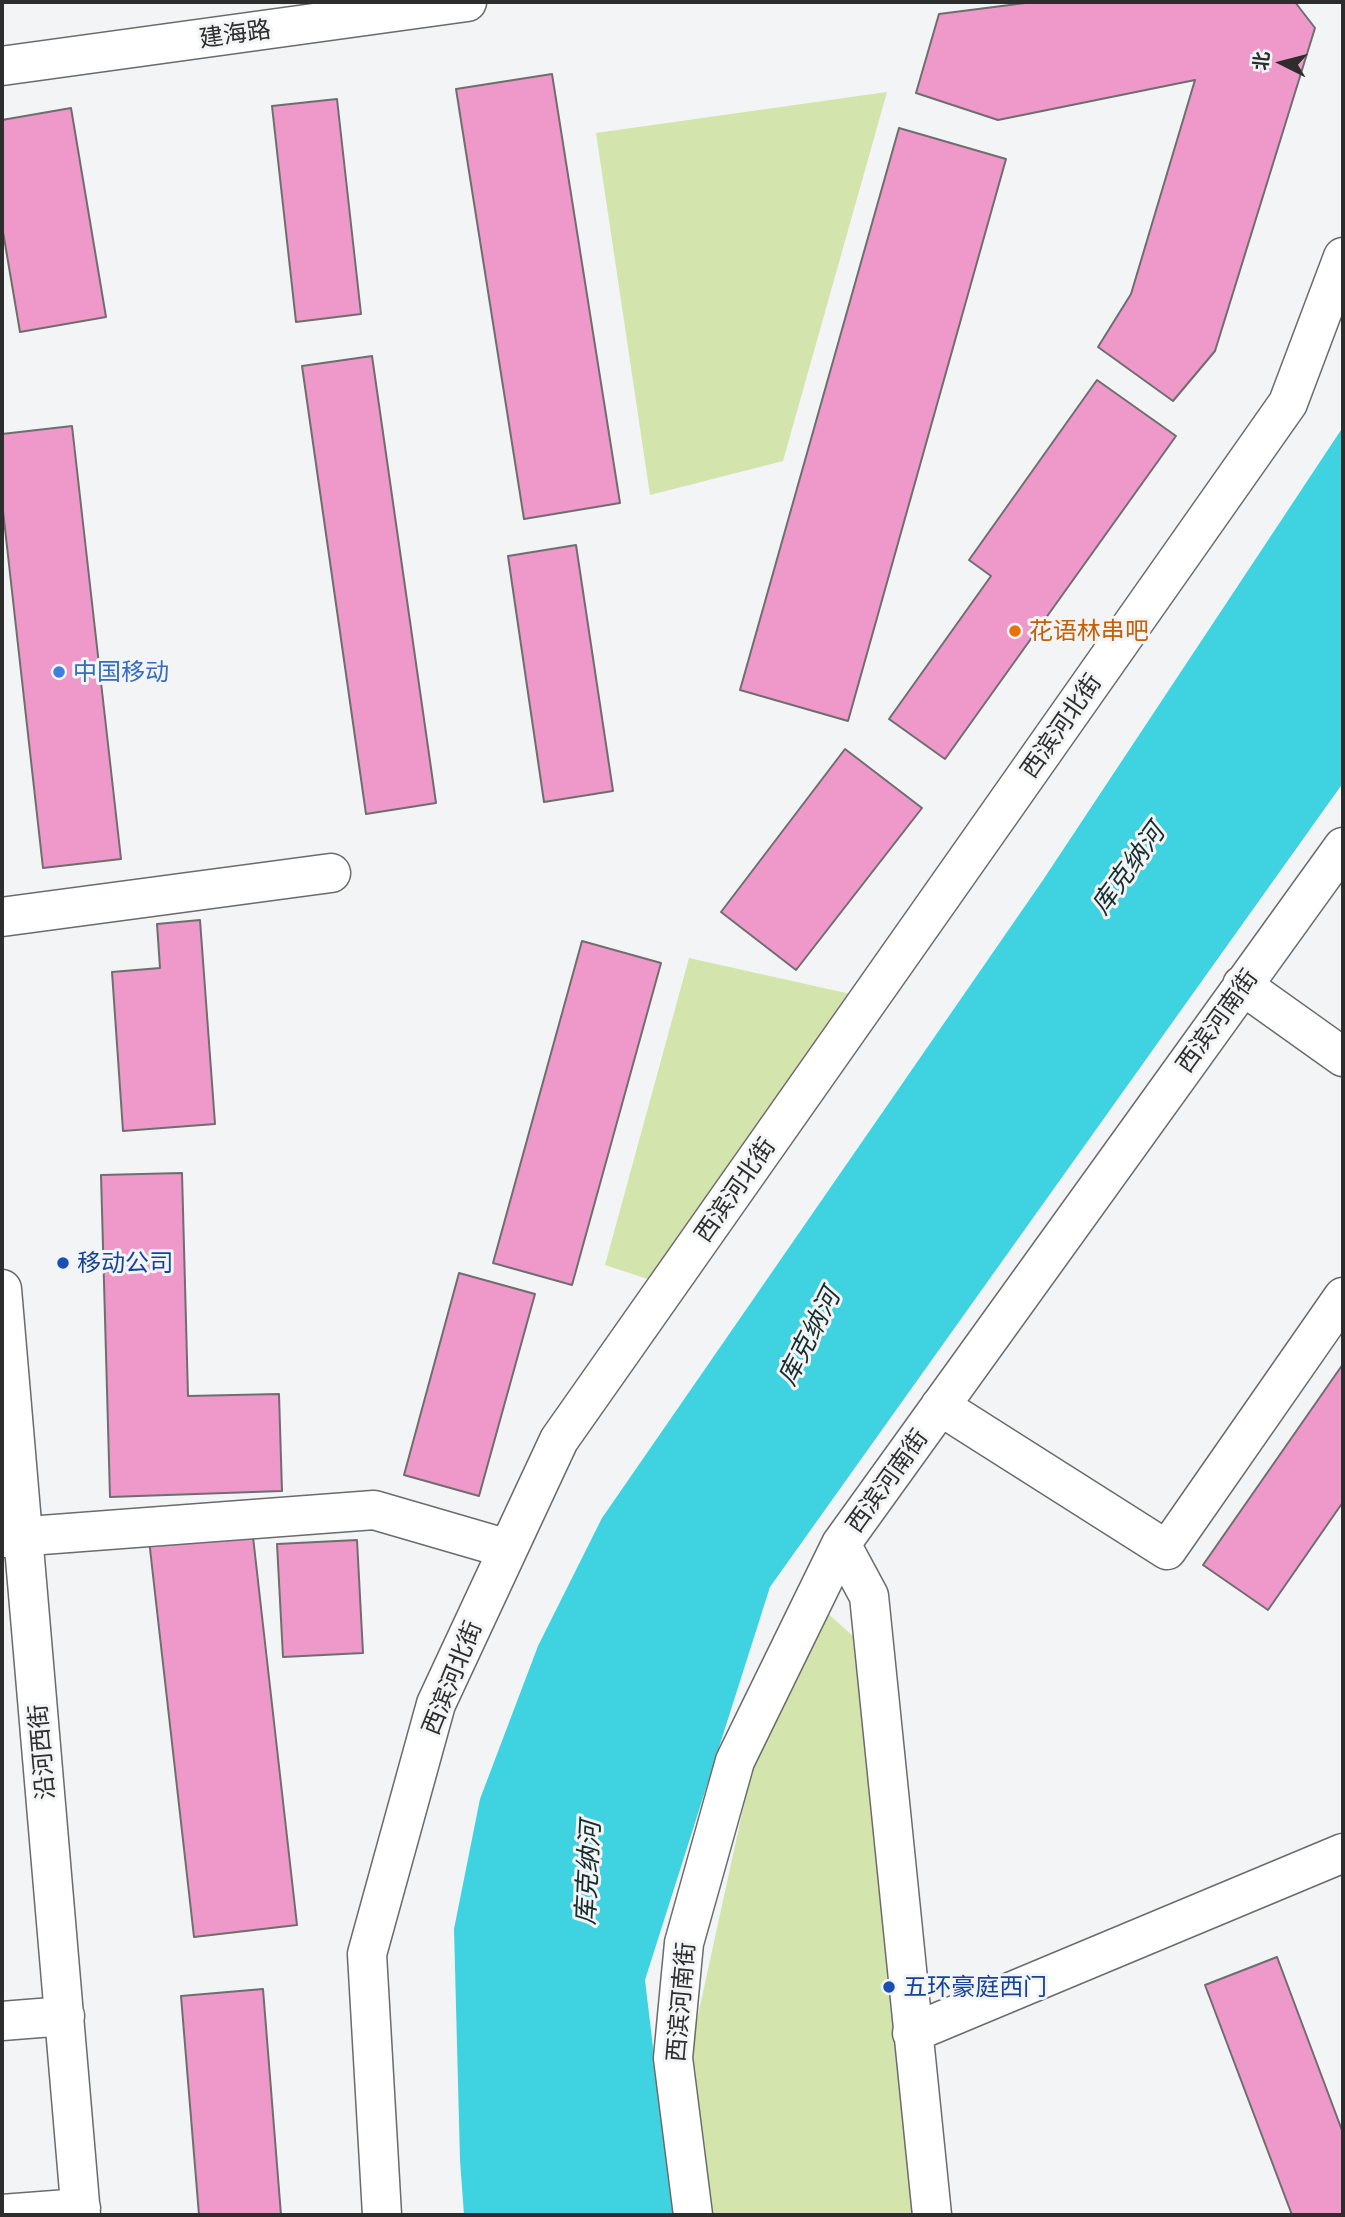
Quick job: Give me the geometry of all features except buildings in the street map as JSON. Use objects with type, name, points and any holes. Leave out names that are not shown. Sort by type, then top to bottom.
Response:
[{"type":"street","name":"建海路","points":[[2,66],[467,2]]},
{"type":"street","name":"西滨河北街","points":[[382,2215],[367,1954],[436,1704],[559,1440],[1288,403],[1343,257]]},
{"type":"street","name":"西滨河南街","points":[[693,2215],[673,2058],[684,1943],[735,1761],[841,1544],[1343,847]]},
{"type":"street","points":[[2,917],[331,873]]},
{"type":"street","points":[[1242,985],[1343,1057]]},
{"type":"street","name":"沿河西街","points":[[2,1289],[13,1537],[65,2016],[81,2212]]},
{"type":"street","points":[[940,1406],[1167,1550],[1343,1297]]},
{"type":"street","points":[[13,1537],[374,1510],[508,1549]]},
{"type":"street","points":[[841,1544],[869,1596],[932,2215]]},
{"type":"street","points":[[912,2034],[1343,1853]]},
{"type":"street","points":[[2,2021],[65,2016]]},
{"type":"street","points":[[2,2214],[81,2212]]},
{"type":"green space","points":[[887,92],[783,461],[650,495],[596,133]]},
{"type":"green space","points":[[689,958],[855,995],[660,1283],[605,1265]]},
{"type":"green space","points":[[825,1611],[853,1636],[913,2215],[710,2215],[690,2052],[753,1763]]},
{"type":"water","name":"库克纳河","points":[[1343,427],[1343,783],[770,1587],[645,1980],[673,2215],[464,2215],[454,1929],[480,1799],[538,1646],[602,1518],[1043,880]]},
{"type":"place","name":"花语林串吧","points":[[1015,631]]},
{"type":"place","name":"中国移动","points":[[59,672]]},
{"type":"place","name":"移动公司","points":[[63,1263]]},
{"type":"place","name":"五环豪庭西门","points":[[889,1987]]}]
